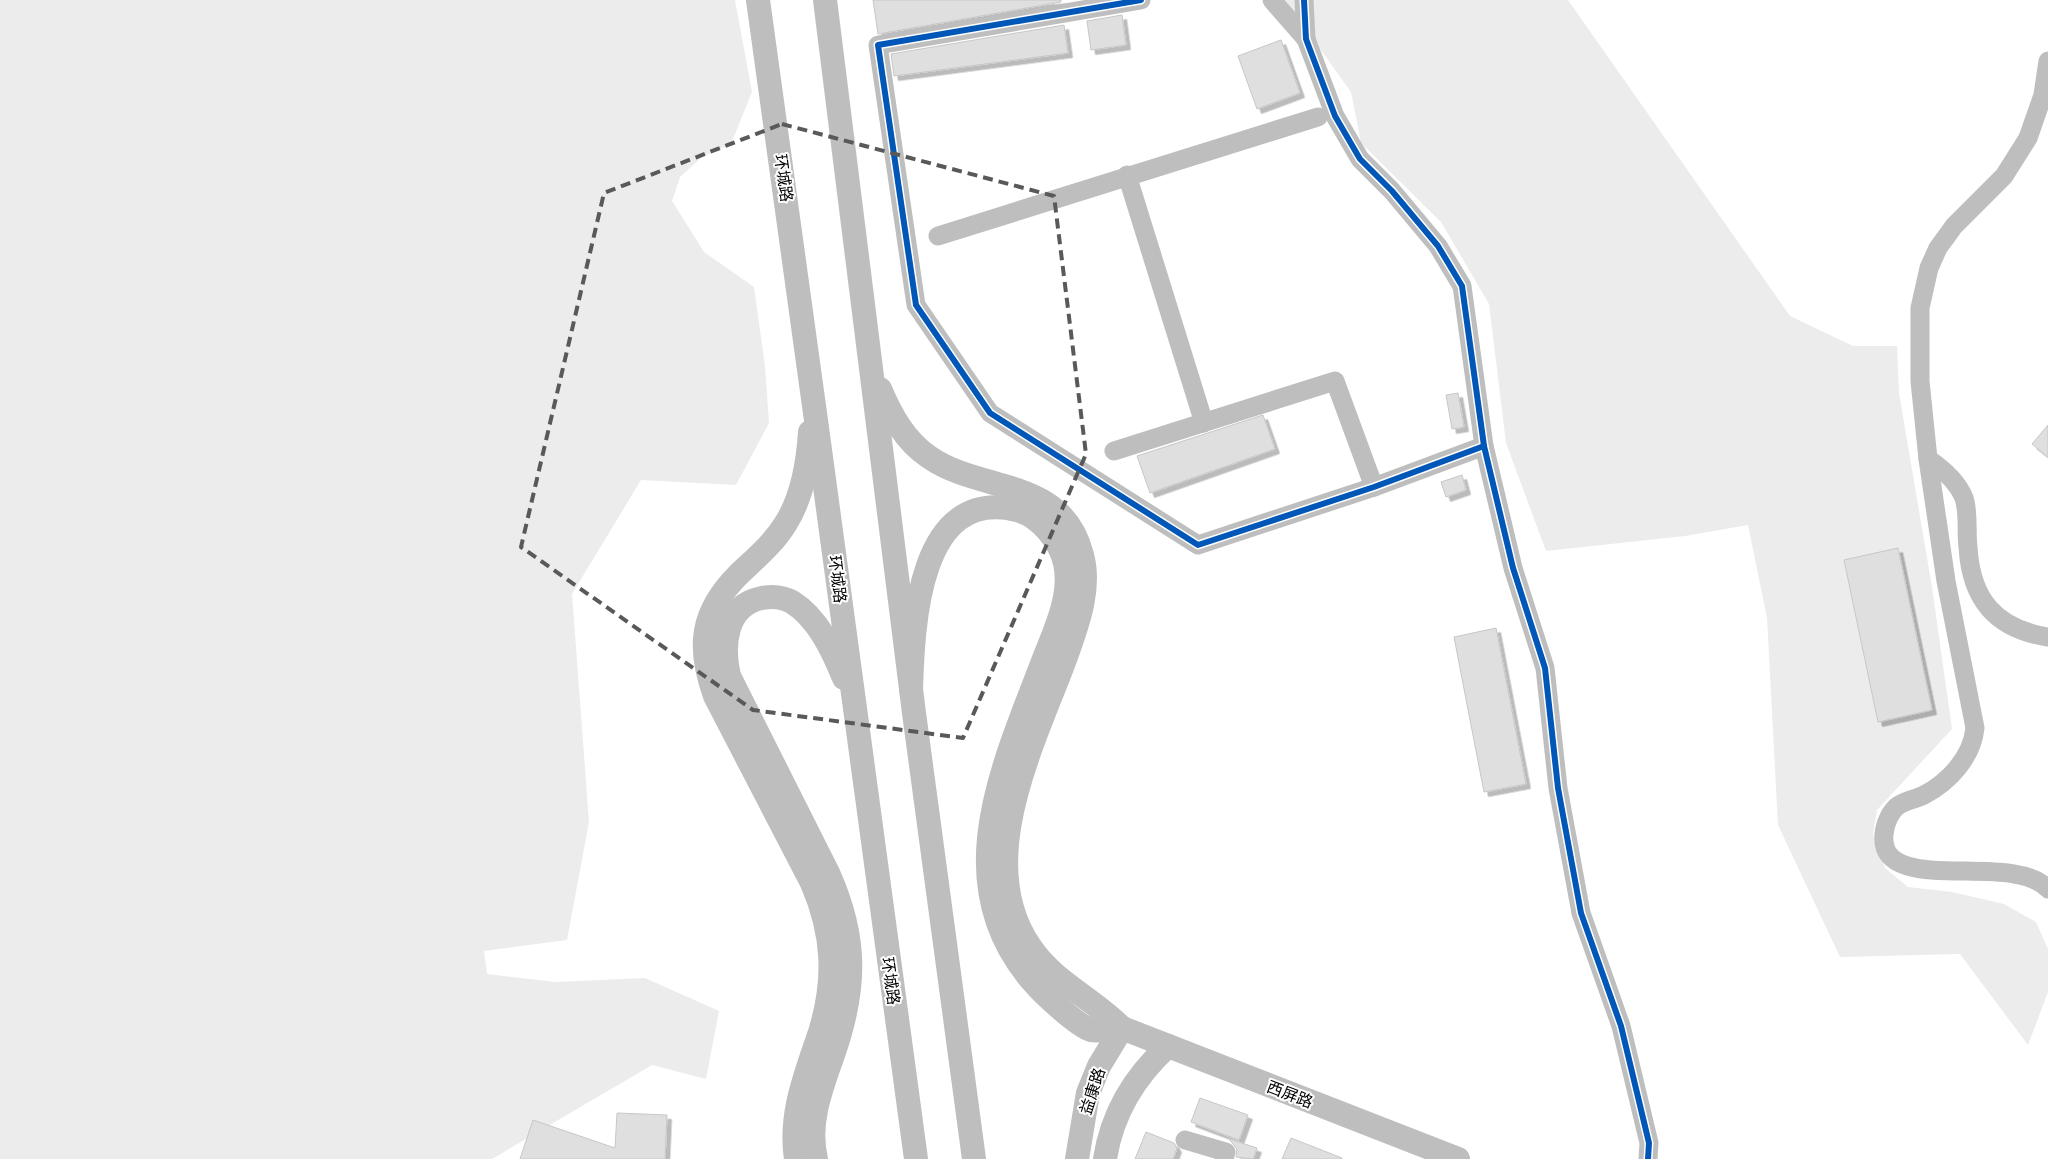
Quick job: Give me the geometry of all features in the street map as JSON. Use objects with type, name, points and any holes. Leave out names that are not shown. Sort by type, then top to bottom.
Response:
[{"type":"main road","name":"环城路","points":[[758,0],[810,362],[865,793],[916,1159]]},
{"type":"main road","points":[[825,0],[913,702],[974,1159]]},
{"type":"main road","points":[[870,362],[895,419],[920,450],[952,469],[1040,498],[1061,516],[1081,550],[1085,577],[1083,599],[1072,640],[1030,752],[1015,800],[1007,846],[1008,887],[1018,924],[1036,954],[1063,981],[1104,1009],[1122,1028]]},
{"type":"main road","points":[[796,1159],[794,1127],[798,1098],[820,1031],[832,982],[830,937],[823,911],[812,883],[716,696],[706,667],[704,644],[708,621],[719,598],[732,581],[775,538],[794,506],[806,466],[813,385]]},
{"type":"main road","points":[[913,702],[916,627],[924,579],[934,550],[944,533],[961,518],[986,508],[1008,508],[1033,517],[1046,529],[1061,552],[1066,569],[1066,590],[1052,638],[999,788],[989,839],[987,872],[991,902],[998,926],[1008,947],[1023,970],[1045,995],[1091,1030],[1122,1028]]},
{"type":"main road","points":[[816,1159],[813,1128],[817,1102],[841,1027],[850,990],[851,964],[848,933],[841,905],[829,875],[729,676],[726,644],[730,625],[736,614],[748,603],[769,597],[782,598],[799,608],[824,638],[854,702]]},
{"type":"main road","name":"西屏路","points":[[1122,1028],[1458,1159]]},
{"type":"main road","name":"益康路","points":[[1077,1159],[1088,1094],[1099,1066],[1122,1028]]},
{"type":"main road","name":"益康路","points":[[1105,1159],[1111,1129],[1124,1099],[1143,1071],[1168,1046]]},
{"type":"street","points":[[1141,0],[878,45],[916,305],[990,413],[1198,544],[1374,487],[1484,446]]},
{"type":"street","points":[[1272,0],[1306,39]]},
{"type":"street","points":[[1304,0],[1306,39],[1335,116],[1360,159],[1392,191],[1438,246],[1462,286],[1484,446],[1513,568],[1545,668],[1558,788],[1581,913],[1621,1026],[1649,1143],[1648,1159]]},
{"type":"street","points":[[2048,61],[2039,111],[2023,149],[2000,181],[1947,235],[1933,258],[1926,276],[1921,301],[1918,341],[1928,459],[1946,581],[1975,728],[1968,752],[1952,774],[1933,790],[1901,804],[1893,811],[1886,826],[1885,847],[1894,860],[1910,868],[2011,872],[2039,882],[2048,890]]},
{"type":"street","points":[[938,236],[1127,175],[1318,117]]},
{"type":"street","points":[[1127,175],[1204,423]]},
{"type":"street","points":[[1114,451],[1335,381],[1374,487]]},
{"type":"street","points":[[1928,459],[1950,478],[1963,496],[1971,571],[1978,592],[1986,606],[2010,626],[2048,637]]},
{"type":"street","points":[[1185,1140],[1226,1152],[1224,1159]]},
{"type":"highlighted area","points":[[782,124],[1054,196],[1086,454],[963,738],[753,710],[521,547],[604,193]]},
{"type":"shaded area","points":[[0,0],[735,0],[752,92],[731,144],[702,157],[680,177],[672,201],[704,252],[754,287],[765,366],[769,423],[736,485],[641,480],[572,594],[589,822],[567,940],[484,951],[487,974],[556,982],[645,978],[719,1011],[706,1079],[652,1065],[492,1159],[0,1159]]},
{"type":"shaded area","points":[[1285,0],[1568,0],[1790,316],[1853,346],[1897,346],[1899,393],[1932,587],[1952,729],[1877,810],[1873,834],[1885,868],[1908,887],[1952,892],[2004,904],[2036,922],[2048,949],[2048,992],[2028,1045],[1960,954],[1840,957],[1778,825],[1767,618],[1748,525],[1685,536],[1546,551],[1506,443],[1489,304],[1441,222],[1361,143],[1351,92]]},
{"type":"building","points":[[873,0],[1061,0],[1061,2],[878,34]]},
{"type":"building","points":[[1122,15],[1126,45],[1091,50],[1087,21]]},
{"type":"building","points":[[1064,25],[1068,53],[894,76],[891,54]]},
{"type":"building","points":[[1281,40],[1300,93],[1257,109],[1238,56]]},
{"type":"building","points":[[1458,393],[1464,427],[1452,429],[1446,395]]},
{"type":"building","points":[[1263,415],[1275,449],[1150,493],[1137,456]]},
{"type":"building","points":[[2048,425],[2048,457],[2032,444]]},
{"type":"building","points":[[1462,475],[1466,490],[1446,497],[1441,482]]},
{"type":"building","points":[[1898,548],[1932,710],[1878,722],[1844,560]]},
{"type":"building","points":[[1496,628],[1526,784],[1484,792],[1454,637]]},
{"type":"building","points":[[1200,1098],[1248,1115],[1239,1140],[1191,1122]]},
{"type":"building","points":[[617,1113],[667,1115],[665,1159],[520,1159],[533,1120],[615,1148]]},
{"type":"building","points":[[1146,1132],[1174,1143],[1177,1148],[1173,1159],[1135,1159]]},
{"type":"building","points":[[1291,1138],[1342,1158],[1342,1159],[1282,1159]]},
{"type":"building","points":[[1229,1139],[1257,1148],[1253,1159],[1236,1157],[1237,1149]]},
{"type":"cycle path","points":[[1141,0],[878,45],[916,305],[990,413],[1198,545],[1374,487],[1484,446]]},
{"type":"cycle path","points":[[1304,0],[1306,39],[1335,116],[1360,159],[1392,191],[1438,246],[1462,286],[1484,446],[1513,568],[1545,668],[1558,788],[1581,913],[1621,1026],[1649,1143],[1648,1159]]}]
